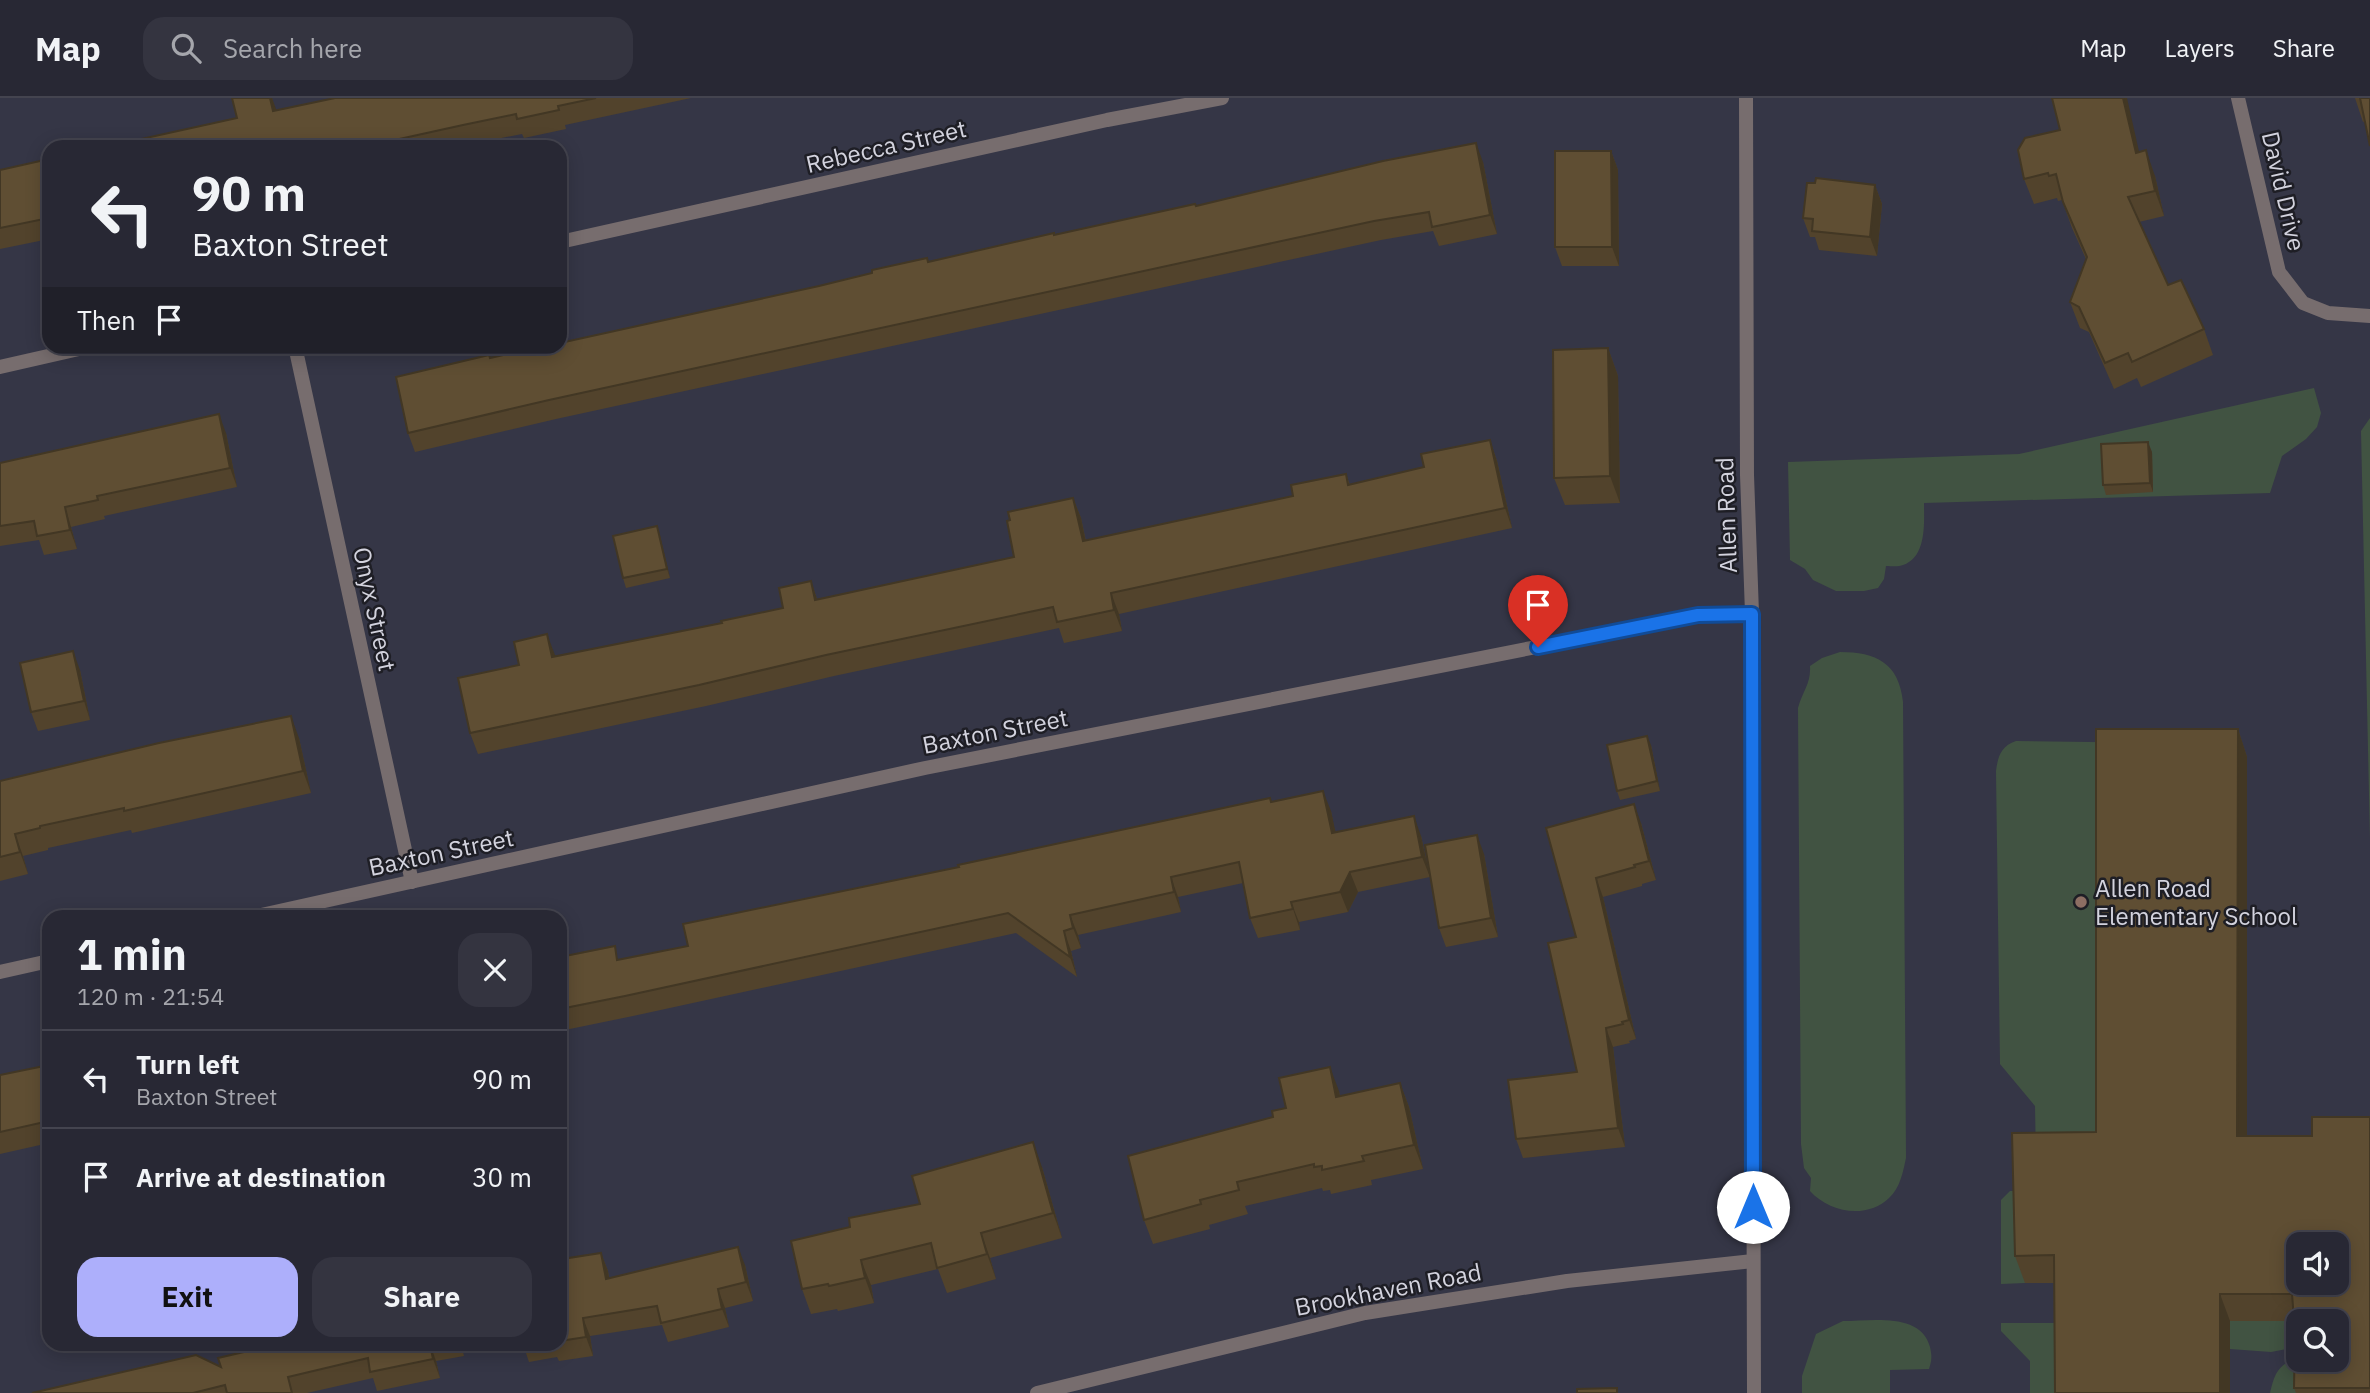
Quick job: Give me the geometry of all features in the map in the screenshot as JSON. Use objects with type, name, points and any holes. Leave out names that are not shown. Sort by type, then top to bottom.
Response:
[{"type":"street","name":"Rebecca Street","points":[[567,240],[1107,120],[1222,98]]},
{"type":"street","name":"Allen Road","points":[[1746,98],[1747,475],[1752,614],[1754,1393]]},
{"type":"street","name":"David Drive","points":[[2238,98],[2279,272],[2303,303],[2328,313],[2370,316]]},
{"type":"street","points":[[0,368],[59,354]]},
{"type":"street","name":"Onyx Street","points":[[297,354],[412,882]]},
{"type":"street","name":"Baxton Street","points":[[283,910],[925,768],[1698,615],[1752,614]]},
{"type":"street","points":[[0,972],[42,963]]},
{"type":"street","name":"Brookhaven Road","points":[[1037,1393],[1365,1313],[1567,1281],[1753,1261]]},
{"type":"green space","points":[[2314,388],[2321,413],[2317,427],[2306,439],[2282,456],[2270,493],[1924,503],[1922,538],[1916,555],[1903,565],[1886,566],[1884,579],[1878,588],[1864,591],[1836,591],[1813,580],[1805,569],[1790,560],[1788,462],[2019,454]]},
{"type":"green space","points":[[2370,418],[2370,840],[2361,431]]},
{"type":"green space","points":[[1840,652],[1864,654],[1884,662],[1897,678],[1903,702],[1906,1158],[1893,1194],[1880,1205],[1859,1211],[1848,1211],[1827,1204],[1810,1191],[1811,1178],[1804,1168],[1801,1144],[1798,708],[1808,682],[1810,666],[1822,658]]},
{"type":"green space","points":[[2016,741],[2167,743],[2106,1159],[2036,1160],[2035,1106],[2000,1064],[1996,771],[2001,752]]},
{"type":"green space","points":[[2010,1191],[2023,1191],[2025,1283],[2001,1284],[2001,1200]]},
{"type":"green space","points":[[1843,1321],[1894,1321],[1917,1328],[1930,1347],[1929,1369],[1890,1370],[1890,1393],[1802,1393],[1802,1376],[1816,1334]]},
{"type":"green space","points":[[2230,1321],[2286,1321],[2286,1349],[2271,1352],[2230,1349]]},
{"type":"green space","points":[[2001,1323],[2064,1323],[2065,1393],[2030,1393],[2030,1361],[2001,1331]]},
{"type":"green space","points":[[2286,1363],[2286,1372],[2300,1372],[2304,1393],[2270,1393],[2281,1367]]},
{"type":"building","points":[[232,98],[270,98],[273,111],[335,98],[596,98],[517,119],[516,114],[395,140],[137,140],[237,118]]},
{"type":"building","points":[[2052,98],[2123,98],[2136,153],[2146,150],[2155,191],[2128,197],[2168,285],[2181,280],[2204,329],[2132,362],[2128,353],[2105,363],[2079,307],[2070,302],[2087,257],[2063,202],[2056,174],[2049,176],[2048,173],[2024,179],[2018,150],[2025,138],[2060,130]]},
{"type":"building","points":[[2360,98],[2370,98],[2370,146]]},
{"type":"building","points":[[1476,143],[1490,215],[1432,227],[1429,212],[1374,221],[408,433],[396,377],[489,355],[490,358],[508,354],[567,354],[567,341],[819,286],[872,273],[872,270],[927,258],[928,262],[1054,233],[1195,204],[1196,206],[1383,161]]},
{"type":"building","points":[[1555,151],[1611,151],[1612,247],[1555,247]]},
{"type":"building","points":[[42,161],[42,219],[0,228],[0,170]]},
{"type":"building","points":[[1816,178],[1875,185],[1870,237],[1812,231],[1813,219],[1803,218],[1807,183],[1815,183]]},
{"type":"building","points":[[1608,348],[1610,476],[1554,478],[1553,350]]},
{"type":"building","points":[[219,414],[230,468],[97,496],[98,500],[65,507],[70,530],[37,536],[34,521],[0,526],[0,463]]},
{"type":"building","points":[[1490,440],[1505,508],[1111,593],[1114,610],[1057,622],[1053,607],[470,733],[458,678],[519,665],[514,642],[547,634],[552,657],[783,608],[779,588],[811,581],[815,600],[1014,557],[1007,521],[1010,520],[1008,512],[1073,498],[1083,541],[1293,496],[1291,485],[1346,474],[1348,485],[1424,467],[1421,454]]},
{"type":"building","points":[[2148,442],[2150,483],[2103,485],[2101,444]]},
{"type":"building","points":[[657,526],[667,569],[623,578],[613,536]]},
{"type":"building","points":[[73,651],[84,701],[31,712],[20,663]]},
{"type":"building","points":[[291,716],[303,771],[124,811],[124,808],[40,826],[15,834],[20,852],[0,857],[0,781],[159,743]]},
{"type":"building","name":"Allen Road Elementary School","points":[[2096,729],[2238,729],[2237,1136],[2312,1136],[2312,1117],[2370,1117],[2370,1388],[2294,1388],[2294,1372],[2349,1372],[2349,1309],[2293,1309],[2292,1295],[2349,1295],[2349,1232],[2286,1232],[2286,1294],[2220,1294],[2220,1393],[2055,1393],[2054,1255],[2015,1256],[2012,1133],[2096,1132]]},
{"type":"building","points":[[1647,736],[1657,781],[1617,791],[1607,745]]},
{"type":"building","points":[[1323,791],[1332,833],[1414,816],[1422,857],[1350,872],[1340,892],[1291,902],[1293,909],[1250,918],[1239,862],[1171,877],[1174,892],[1070,915],[1073,928],[1064,931],[1070,957],[1008,913],[567,1008],[567,956],[615,946],[617,960],[688,946],[683,924],[959,867],[958,865],[1270,798],[1271,802]]},
{"type":"building","points":[[1634,804],[1649,861],[1596,878],[1629,1020],[1606,1028],[1618,1128],[1516,1139],[1508,1080],[1577,1072],[1548,943],[1576,937],[1546,828]]},
{"type":"building","points":[[1477,835],[1491,918],[1439,928],[1425,845]]},
{"type":"building","points":[[42,1066],[42,1123],[0,1132],[0,1075]]},
{"type":"building","points":[[1330,1067],[1336,1097],[1400,1083],[1414,1145],[1362,1156],[1364,1161],[1322,1170],[1322,1166],[1314,1167],[1314,1164],[1237,1182],[1239,1190],[1200,1200],[1201,1204],[1144,1220],[1128,1156],[1273,1117],[1272,1111],[1286,1108],[1279,1078]]},
{"type":"building","points":[[1033,1142],[1053,1213],[981,1233],[987,1254],[937,1268],[931,1243],[861,1260],[865,1278],[802,1289],[791,1241],[850,1227],[849,1218],[920,1204],[912,1176]]},
{"type":"building","points":[[738,1247],[746,1282],[718,1289],[722,1309],[661,1323],[657,1306],[583,1318],[586,1337],[567,1340],[567,1258],[601,1253],[606,1279]]},
{"type":"building","points":[[248,1351],[431,1351],[433,1359],[370,1372],[368,1358],[288,1377],[292,1393],[227,1393],[225,1385],[193,1393],[32,1393],[196,1355],[221,1367],[218,1358]]},
{"type":"building","points":[[1617,1388],[1617,1393],[1577,1393],[1577,1389]]},
{"type":"place","name":"Allen Road Elementary School","points":[[2081,902]]},
{"type":"route","points":[[1538,647],[1698,615],[1752,614],[1753,1207]]}]
